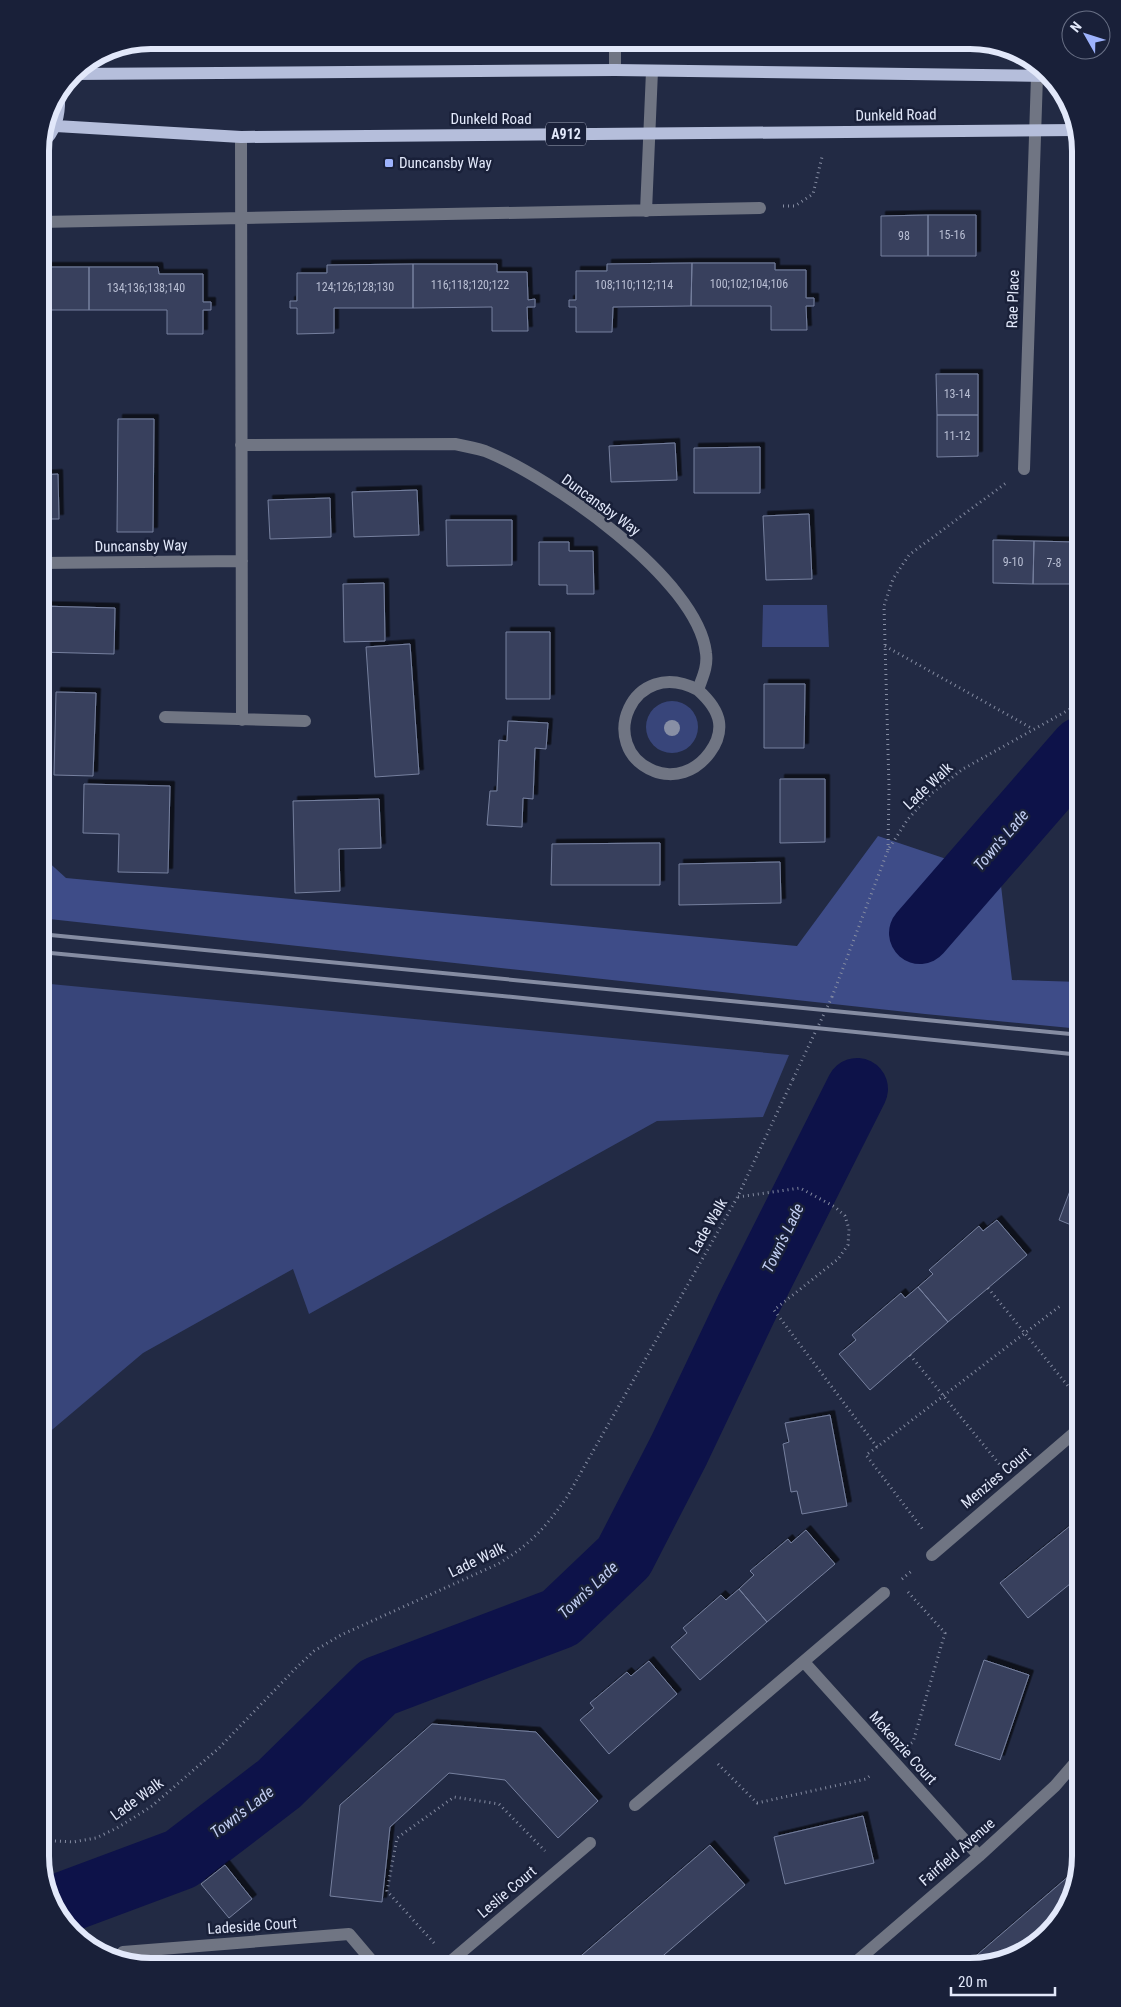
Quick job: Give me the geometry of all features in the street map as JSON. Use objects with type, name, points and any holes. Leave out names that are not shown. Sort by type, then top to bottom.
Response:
[{"type":"main road","points":[[84,74],[615,70],[1039,76]]},
{"type":"main road","points":[[51,133],[56,126],[60,105]]},
{"type":"main road","name":"Dunkeld Road","points":[[56,126],[241,137],[1070,130]]},
{"type":"street","points":[[615,49],[615,70]]},
{"type":"street","points":[[646,210],[652,71]]},
{"type":"street","name":"Rae Place","points":[[1024,470],[1035,130],[1041,78]]},
{"type":"street","points":[[241,137],[242,720]]},
{"type":"street","points":[[49,222],[760,208]]},
{"type":"street","name":"Duncansby Way","points":[[241,445],[455,444],[483,451],[507,462],[558,492],[601,523],[642,555],[679,594],[698,626],[706,652],[706,666],[698,690]]},
{"type":"street","name":"Duncansby Way","points":[[49,563],[242,561]]},
{"type":"street","points":[[672,681],[686,684],[698,690],[708,700],[719,723],[716,739],[710,754],[699,765],[684,772],[672,774],[660,773],[638,761],[626,740],[624,728],[630,705],[638,695],[648,687],[660,682],[672,681]]},
{"type":"street","points":[[165,717],[305,722]]},
{"type":"street","name":"Menzies Court","points":[[935,1552],[1072,1435]]},
{"type":"street","points":[[635,1805],[884,1593]]},
{"type":"street","name":"Mckenzie Court","points":[[804,1662],[979,1856]]},
{"type":"street","name":"Fairfield Avenue","points":[[861,1958],[979,1856],[1055,1786],[1072,1766]]},
{"type":"street","name":"Leslie Court","points":[[455,1958],[590,1843]]},
{"type":"street","name":"Ladeside Court","points":[[123,1954],[123,1952],[350,1934],[370,1958]]},
{"type":"path","points":[[760,208],[794,206],[813,194],[828,132]]},
{"type":"path","points":[[888,850],[888,707],[884,646],[884,606],[893,579],[909,555],[1024,470]]},
{"type":"path","points":[[884,646],[1033,729]]},
{"type":"path","name":"Lade Walk","points":[[49,1841],[73,1842],[96,1838],[117,1828],[152,1806],[219,1748],[314,1651],[341,1635],[498,1564],[522,1550],[543,1530],[567,1497],[737,1198],[832,997],[888,850],[908,820],[932,793],[963,769],[1072,708]]},
{"type":"path","points":[[737,1198],[800,1188],[836,1207],[845,1216],[849,1229],[848,1245],[838,1259],[774,1310],[877,1447]]},
{"type":"path","points":[[988,1288],[1072,1392]]},
{"type":"path","points":[[884,1593],[935,1552],[866,1455],[1060,1306]]},
{"type":"path","points":[[910,1355],[1014,1483]]},
{"type":"path","points":[[443,1958],[387,1891],[397,1838],[454,1797],[499,1804],[561,1867]]},
{"type":"shaded area","points":[[763,605],[827,605],[829,647],[762,647]]},
{"type":"shaded area","points":[[672,701],[682,703],[690,709],[696,717],[698,727],[696,737],[690,745],[682,751],[672,753],[662,751],[654,745],[648,737],[646,727],[648,717],[654,709],[662,703]]},
{"type":"shaded area","points":[[878,836],[1000,877],[1012,980],[1072,982],[1072,1028],[925,1014],[49,919],[49,863],[66,878],[797,946]]},
{"type":"shaded area","points":[[49,984],[789,1055],[763,1117],[657,1121],[309,1314],[293,1269],[143,1353],[49,1432]]},
{"type":"building","points":[[928,215],[976,215],[976,256],[928,256]]},
{"type":"building","points":[[928,215],[928,256],[881,256],[881,216]]},
{"type":"building","points":[[692,263],[691,306],[613,307],[612,332],[576,332],[576,307],[569,307],[569,300],[576,300],[576,271],[607,271],[607,264]]},
{"type":"building","points":[[692,263],[775,263],[775,270],[806,270],[806,298],[814,298],[814,306],[806,306],[807,330],[771,330],[771,306],[691,306]]},
{"type":"building","points":[[413,264],[497,264],[497,272],[527,272],[528,300],[535,299],[535,307],[527,307],[528,331],[492,331],[492,307],[413,308]]},
{"type":"building","points":[[413,264],[413,308],[334,308],[334,333],[297,334],[297,308],[290,308],[290,301],[297,301],[297,273],[327,273],[327,265]]},
{"type":"building","points":[[49,267],[89,267],[89,310],[49,310]]},
{"type":"building","points":[[89,267],[158,267],[159,274],[203,274],[203,302],[211,302],[211,310],[203,310],[203,334],[167,334],[167,310],[89,310]]},
{"type":"building","points":[[936,374],[978,374],[978,415],[937,415]]},
{"type":"building","points":[[937,415],[978,415],[978,456],[937,457]]},
{"type":"building","points":[[118,419],[154,419],[153,532],[117,532]]},
{"type":"building","points":[[675,443],[677,480],[611,482],[609,446]]},
{"type":"building","points":[[760,447],[760,493],[694,493],[694,448]]},
{"type":"building","points":[[49,474],[58,474],[59,519],[49,519]]},
{"type":"building","points":[[417,490],[419,535],[354,537],[352,492]]},
{"type":"building","points":[[330,498],[331,537],[270,539],[268,500]]},
{"type":"building","points":[[809,514],[812,579],[766,580],[763,516]]},
{"type":"building","points":[[446,520],[512,520],[512,565],[447,566]]},
{"type":"building","points":[[993,540],[1034,541],[1033,584],[993,583]]},
{"type":"building","points":[[1034,541],[1072,542],[1072,584],[1033,584]]},
{"type":"building","points":[[539,542],[569,542],[569,551],[593,551],[594,594],[567,594],[567,585],[539,585]]},
{"type":"building","points":[[384,583],[385,641],[344,642],[343,584]]},
{"type":"building","points":[[49,606],[115,608],[114,654],[49,652]]},
{"type":"building","points":[[506,632],[550,632],[550,699],[506,699]]},
{"type":"building","points":[[410,644],[419,774],[375,777],[366,647]]},
{"type":"building","points":[[764,684],[805,684],[804,748],[764,748]]},
{"type":"building","points":[[56,692],[96,693],[93,776],[54,775]]},
{"type":"building","points":[[508,721],[548,723],[546,749],[535,748],[533,799],[523,798],[522,827],[487,825],[490,791],[497,791],[499,740],[507,741]]},
{"type":"building","points":[[780,779],[825,779],[825,842],[780,843]]},
{"type":"building","points":[[84,784],[170,786],[168,873],[118,872],[119,834],[83,833]]},
{"type":"building","points":[[379,799],[381,848],[339,849],[340,891],[295,893],[293,801]]},
{"type":"building","points":[[660,843],[660,885],[551,885],[552,844]]},
{"type":"building","points":[[780,862],[781,903],[679,905],[679,864]]},
{"type":"building","points":[[1072,1186],[1072,1225],[1059,1220]]},
{"type":"building","points":[[997,1220],[1027,1255],[948,1322],[918,1287],[933,1274],[929,1270],[979,1226],[983,1231]]},
{"type":"building","points":[[918,1287],[948,1322],[870,1390],[839,1354],[856,1340],[852,1335],[901,1293],[905,1298]]},
{"type":"building","points":[[830,1415],[847,1506],[802,1514],[797,1491],[791,1492],[783,1444],[789,1442],[785,1423]]},
{"type":"building","points":[[1072,1524],[1072,1582],[1028,1618],[1000,1583]]},
{"type":"building","points":[[806,1530],[835,1564],[767,1622],[739,1589],[754,1575],[750,1571],[788,1539],[791,1543]]},
{"type":"building","points":[[739,1589],[767,1622],[700,1680],[671,1647],[687,1633],[683,1628],[721,1595],[726,1600]]},
{"type":"building","points":[[984,1660],[1029,1675],[1000,1760],[955,1745]]},
{"type":"building","points":[[649,1661],[677,1694],[609,1754],[580,1720],[594,1708],[590,1703],[627,1672],[631,1676]]},
{"type":"building","points":[[432,1724],[536,1732],[598,1801],[558,1838],[505,1780],[449,1773],[390,1827],[382,1902],[330,1896],[340,1805]]},
{"type":"building","points":[[863,1816],[874,1863],[785,1884],[774,1837]]},
{"type":"building","points":[[710,1845],[745,1885],[660,1958],[578,1958]]},
{"type":"building","points":[[225,1865],[252,1899],[229,1918],[201,1884]]},
{"type":"building","points":[[1070,1875],[1062,1901],[1055,1913],[1037,1933],[1027,1941],[1003,1953],[973,1958]]},
{"type":"waterway","name":"Town's Lade","points":[[920,933],[1072,758]]},
{"type":"waterway","name":"Town's Lade","points":[[61,1904],[181,1859],[279,1784],[378,1687],[560,1618],[624,1557],[679,1450],[746,1309],[857,1089]]},
{"type":"railway","points":[[49,935],[1072,1034]]},
{"type":"railway","points":[[49,953],[513,997],[1072,1054]]},
{"type":"place","name":"Duncansby Way","points":[[389,163]]}]
